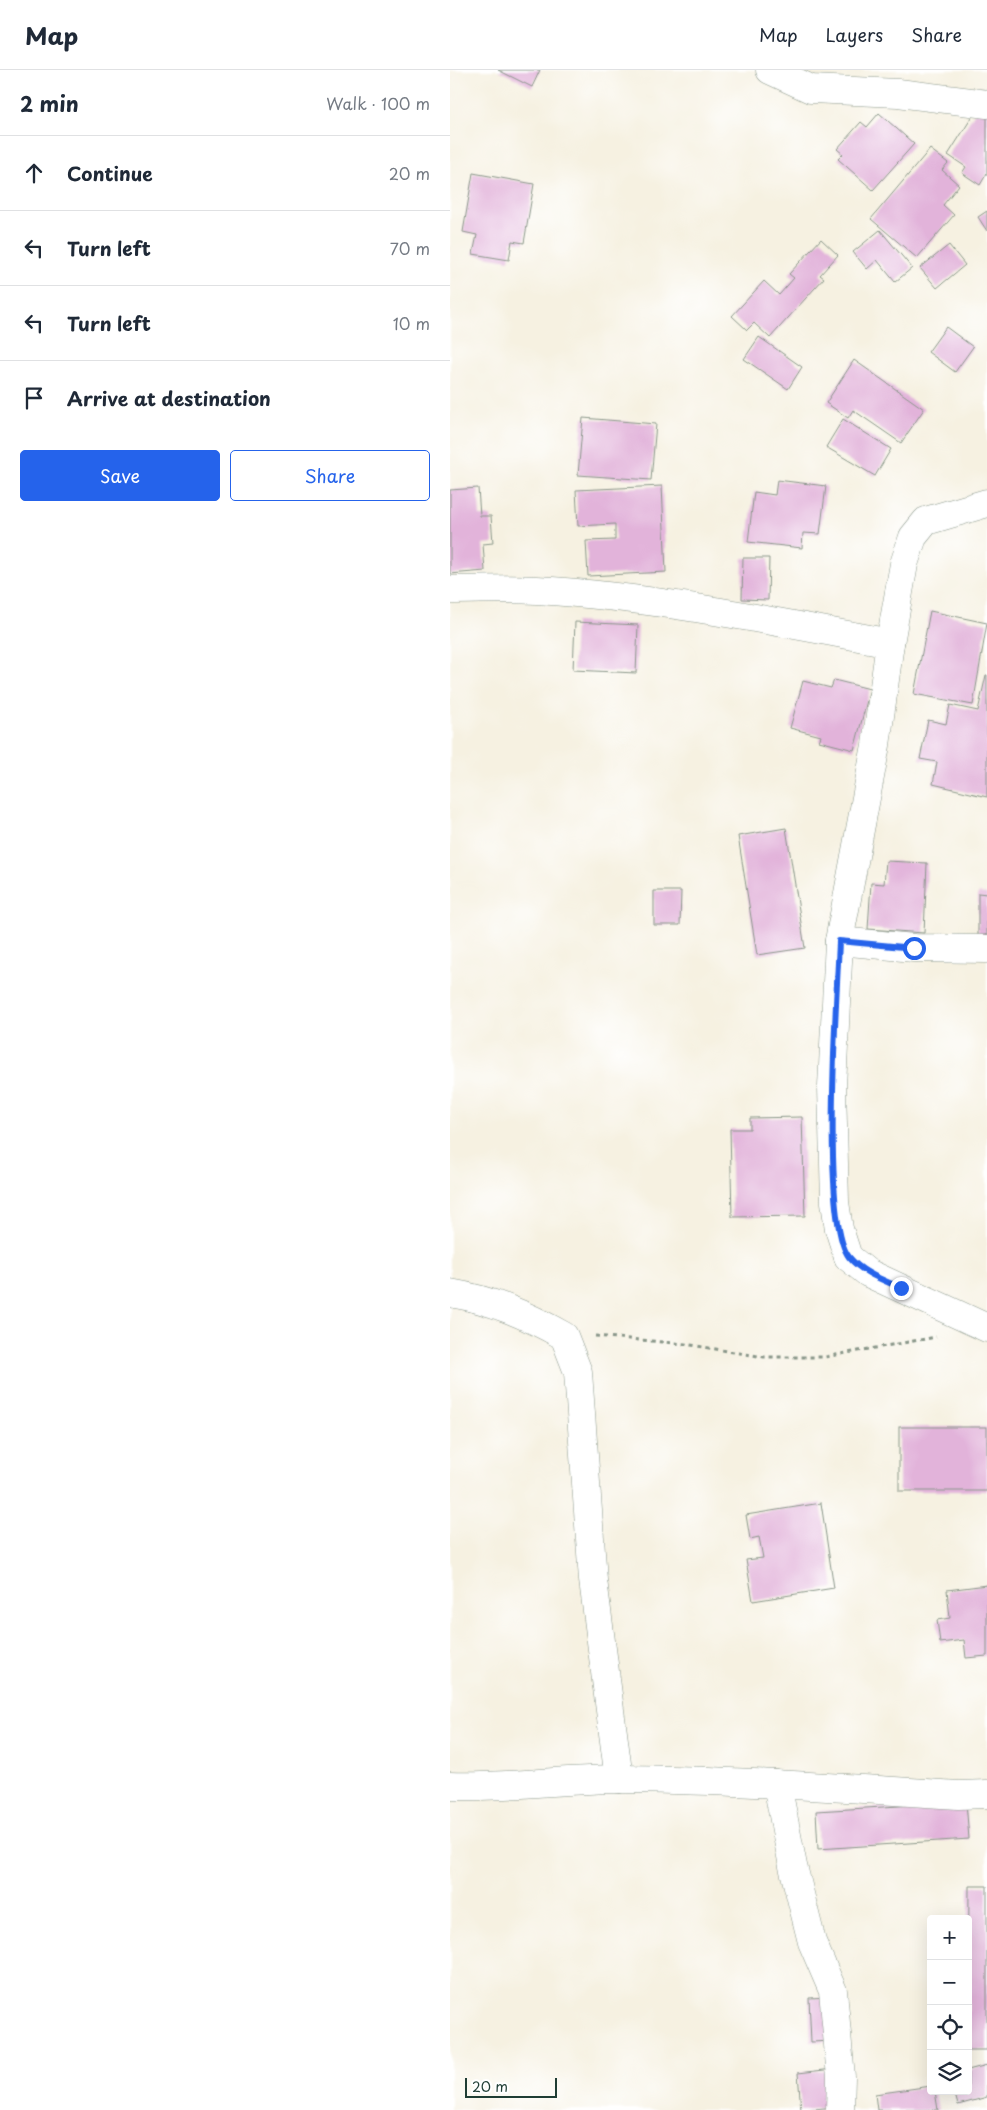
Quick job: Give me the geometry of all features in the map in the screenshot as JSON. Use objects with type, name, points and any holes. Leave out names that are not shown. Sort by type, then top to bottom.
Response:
[{"type":"street","points":[[770,70],[811,89],[898,93],[987,104]]},
{"type":"street","points":[[987,503],[926,522],[913,538],[904,564],[890,642],[876,745],[839,941],[832,1087],[835,1202],[839,1229],[848,1257],[868,1273],[987,1328]]},
{"type":"street","points":[[450,590],[536,590],[608,596],[890,642]]},
{"type":"street","points":[[839,941],[914,948],[987,950]]},
{"type":"street","points":[[450,1293],[484,1299],[539,1321],[564,1336],[578,1372],[593,1580],[619,1779]]},
{"type":"street","points":[[450,1786],[477,1787],[619,1779],[987,1794]]},
{"type":"street","points":[[777,1784],[793,1866],[812,1942],[834,1991],[840,2077],[840,2110]]},
{"type":"path","points":[[564,1336],[616,1337],[685,1344],[764,1357],[825,1357],[941,1336]]},
{"type":"building","points":[[498,70],[540,70],[532,87]]},
{"type":"building","points":[[979,106],[987,111],[987,173],[980,185],[962,173],[966,167],[948,155]]},
{"type":"building","points":[[879,113],[914,144],[873,190],[838,159],[843,154],[837,149],[861,122],[867,127]]},
{"type":"building","points":[[930,149],[948,163],[942,170],[959,185],[943,205],[954,215],[917,258],[871,219]]},
{"type":"building","points":[[473,173],[534,184],[524,243],[512,241],[509,260],[473,254],[477,235],[463,232]]},
{"type":"building","points":[[987,211],[987,231],[978,217]]},
{"type":"building","points":[[880,230],[912,268],[895,282],[877,260],[867,269],[853,252]]},
{"type":"building","points":[[821,239],[838,255],[820,275],[824,278],[770,338],[754,323],[747,330],[732,316],[764,281],[779,295],[794,278],[789,274]]},
{"type":"building","points":[[949,245],[965,265],[937,288],[920,268]]},
{"type":"building","points":[[946,327],[973,347],[955,372],[928,352]]},
{"type":"building","points":[[759,337],[802,367],[788,389],[744,359]]},
{"type":"building","points":[[854,360],[924,409],[901,443],[853,410],[848,418],[826,403]]},
{"type":"building","points":[[583,418],[656,424],[651,480],[578,475]]},
{"type":"building","points":[[843,419],[891,449],[875,476],[826,447]]},
{"type":"building","points":[[777,480],[826,486],[820,534],[803,533],[802,548],[748,542],[754,492],[775,495]]},
{"type":"building","points":[[662,486],[666,572],[588,576],[586,541],[615,540],[615,524],[578,526],[576,490]]},
{"type":"building","points":[[478,488],[480,516],[491,516],[493,543],[483,544],[485,571],[450,574],[450,490]]},
{"type":"building","points":[[743,558],[769,558],[768,600],[742,599]]},
{"type":"building","points":[[930,611],[987,623],[973,705],[914,694]]},
{"type":"building","points":[[575,622],[638,625],[636,673],[573,670]]},
{"type":"building","points":[[986,675],[987,797],[933,784],[937,762],[920,759],[928,720],[946,724],[950,705],[978,711]]},
{"type":"building","points":[[834,680],[870,689],[854,750],[819,741],[821,736],[790,728],[803,681],[831,688]]},
{"type":"building","points":[[786,828],[805,948],[757,955],[738,836]]},
{"type":"building","points":[[886,861],[927,863],[924,933],[868,929],[871,883],[884,884]]},
{"type":"building","points":[[654,891],[681,891],[680,925],[654,925]]},
{"type":"building","points":[[978,893],[987,894],[987,937],[978,937]]},
{"type":"building","points":[[802,1117],[805,1216],[732,1217],[730,1129],[750,1129],[750,1118]]},
{"type":"building","points":[[899,1427],[987,1427],[987,1491],[899,1491]]},
{"type":"building","points":[[821,1503],[834,1588],[753,1601],[746,1560],[763,1558],[759,1537],[750,1539],[746,1515]]},
{"type":"building","points":[[987,1585],[987,1656],[966,1658],[964,1640],[940,1643],[937,1620],[950,1618],[947,1590]]},
{"type":"building","points":[[966,1802],[969,1839],[818,1849],[816,1811]]},
{"type":"building","points":[[969,1886],[987,1886],[987,2050],[972,2050],[972,1915],[969,1915]]},
{"type":"building","points":[[831,1997],[833,2041],[811,2042],[809,1998]]},
{"type":"building","points":[[987,2065],[987,2097],[958,2105],[955,2095],[972,2095],[972,2069]]},
{"type":"building","points":[[833,2069],[837,2107],[801,2110],[798,2073]]},
{"type":"building","points":[[927,2087],[927,2095],[936,2095],[938,2110],[877,2110],[875,2094]]},
{"type":"route","points":[[901,1288],[868,1273],[848,1257],[839,1229],[835,1202],[832,1087],[839,941],[914,948]]}]
